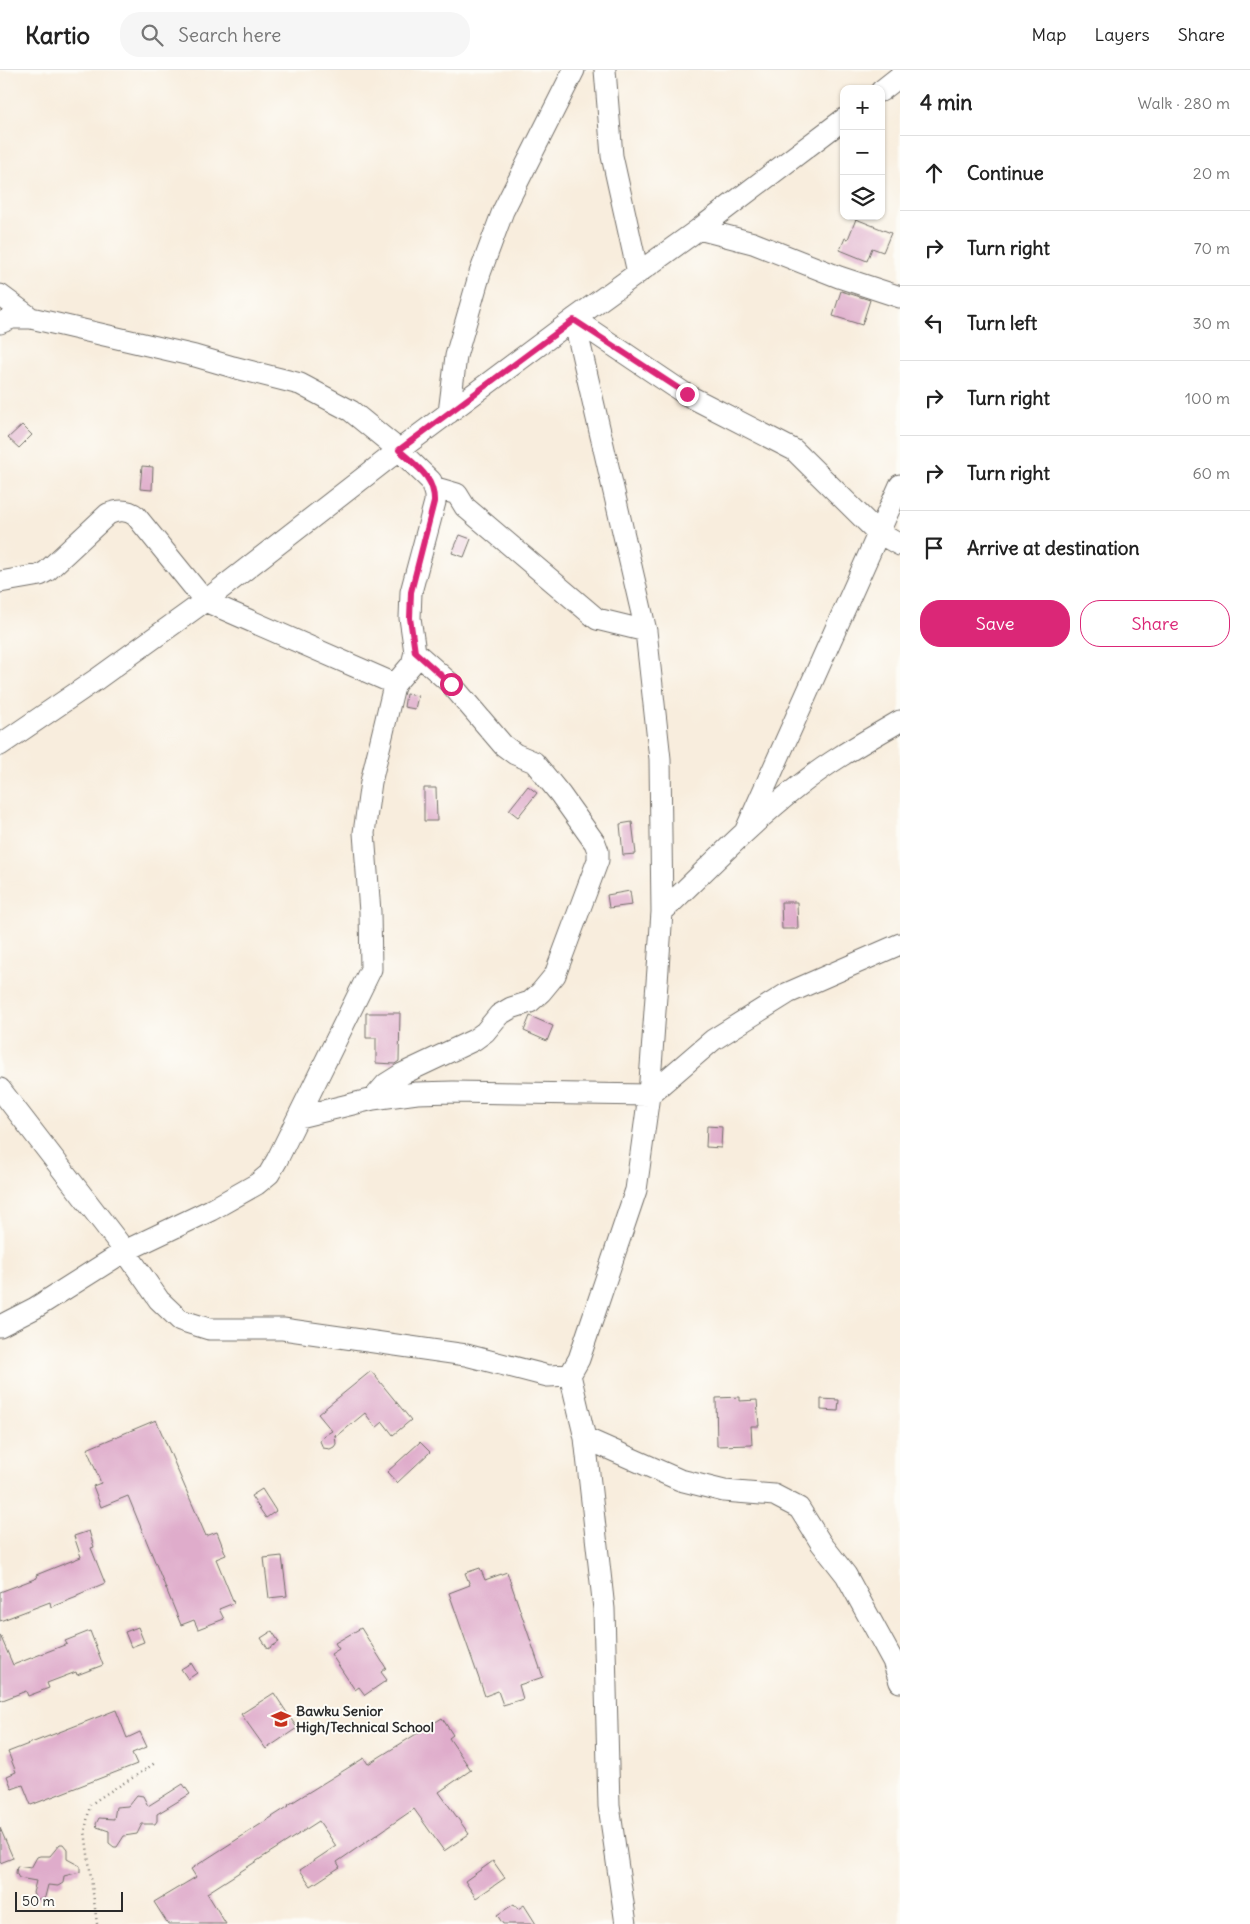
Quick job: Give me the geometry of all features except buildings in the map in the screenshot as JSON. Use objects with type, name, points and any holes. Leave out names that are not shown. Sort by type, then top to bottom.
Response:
[{"type":"street","points":[[449,413],[456,356],[480,273],[502,211],[574,70]]},
{"type":"street","points":[[605,70],[612,156],[638,273]]},
{"type":"street","points":[[885,88],[900,76]]},
{"type":"street","points":[[0,745],[98,679],[205,601],[399,450],[699,229],[840,122]]},
{"type":"street","points":[[699,229],[754,243],[839,277],[900,296]]},
{"type":"street","points":[[0,295],[31,318]]},
{"type":"street","points":[[0,323],[12,318],[31,318],[195,356],[300,384],[352,412],[399,450],[426,475],[433,487],[434,502],[411,592],[410,618],[415,652],[412,664],[395,684],[371,782],[364,833],[370,912],[371,969],[299,1118],[269,1174],[258,1184],[212,1210],[125,1251],[35,1308],[0,1326]]},
{"type":"street","points":[[574,320],[687,394],[794,450],[879,532],[900,545]]},
{"type":"street","points":[[574,320],[646,631],[660,759],[662,912],[649,1095],[636,1190],[579,1359],[570,1375],[585,1438],[604,1609],[609,1806],[626,1924]]},
{"type":"street","points":[[745,832],[900,485]]},
{"type":"street","points":[[433,487],[457,494],[464,507],[597,619],[646,631]]},
{"type":"street","points":[[0,582],[40,575],[47,571],[108,514],[123,510],[136,516],[205,601],[395,684]]},
{"type":"street","points":[[373,1099],[386,1084],[402,1074],[474,1040],[485,1032],[499,1015],[511,1008],[530,1002],[541,992],[555,975],[598,860],[598,851],[595,843],[560,794],[534,762],[515,754],[503,745],[451,684],[415,652]]},
{"type":"street","points":[[662,912],[745,832],[800,784],[855,747],[900,721]]},
{"type":"street","points":[[299,1118],[373,1099],[417,1093],[649,1095],[713,1040],[788,994],[900,944]]},
{"type":"street","points":[[0,1089],[125,1251],[159,1300],[180,1320],[209,1329],[283,1329],[466,1355],[548,1376],[570,1375]]},
{"type":"street","points":[[585,1438],[680,1480],[724,1491],[774,1495],[798,1508],[820,1543],[846,1575],[894,1661],[900,1682]]},
{"type":"path","points":[[98,1924],[85,1831],[90,1805],[108,1792],[136,1777],[156,1762]]},
{"type":"place","name":"Bawku Senior High/Technical School","points":[[281,1719]]},
{"type":"route","points":[[451,684],[415,652],[410,618],[411,592],[435,495],[431,481],[399,450],[574,320],[687,394]]}]
